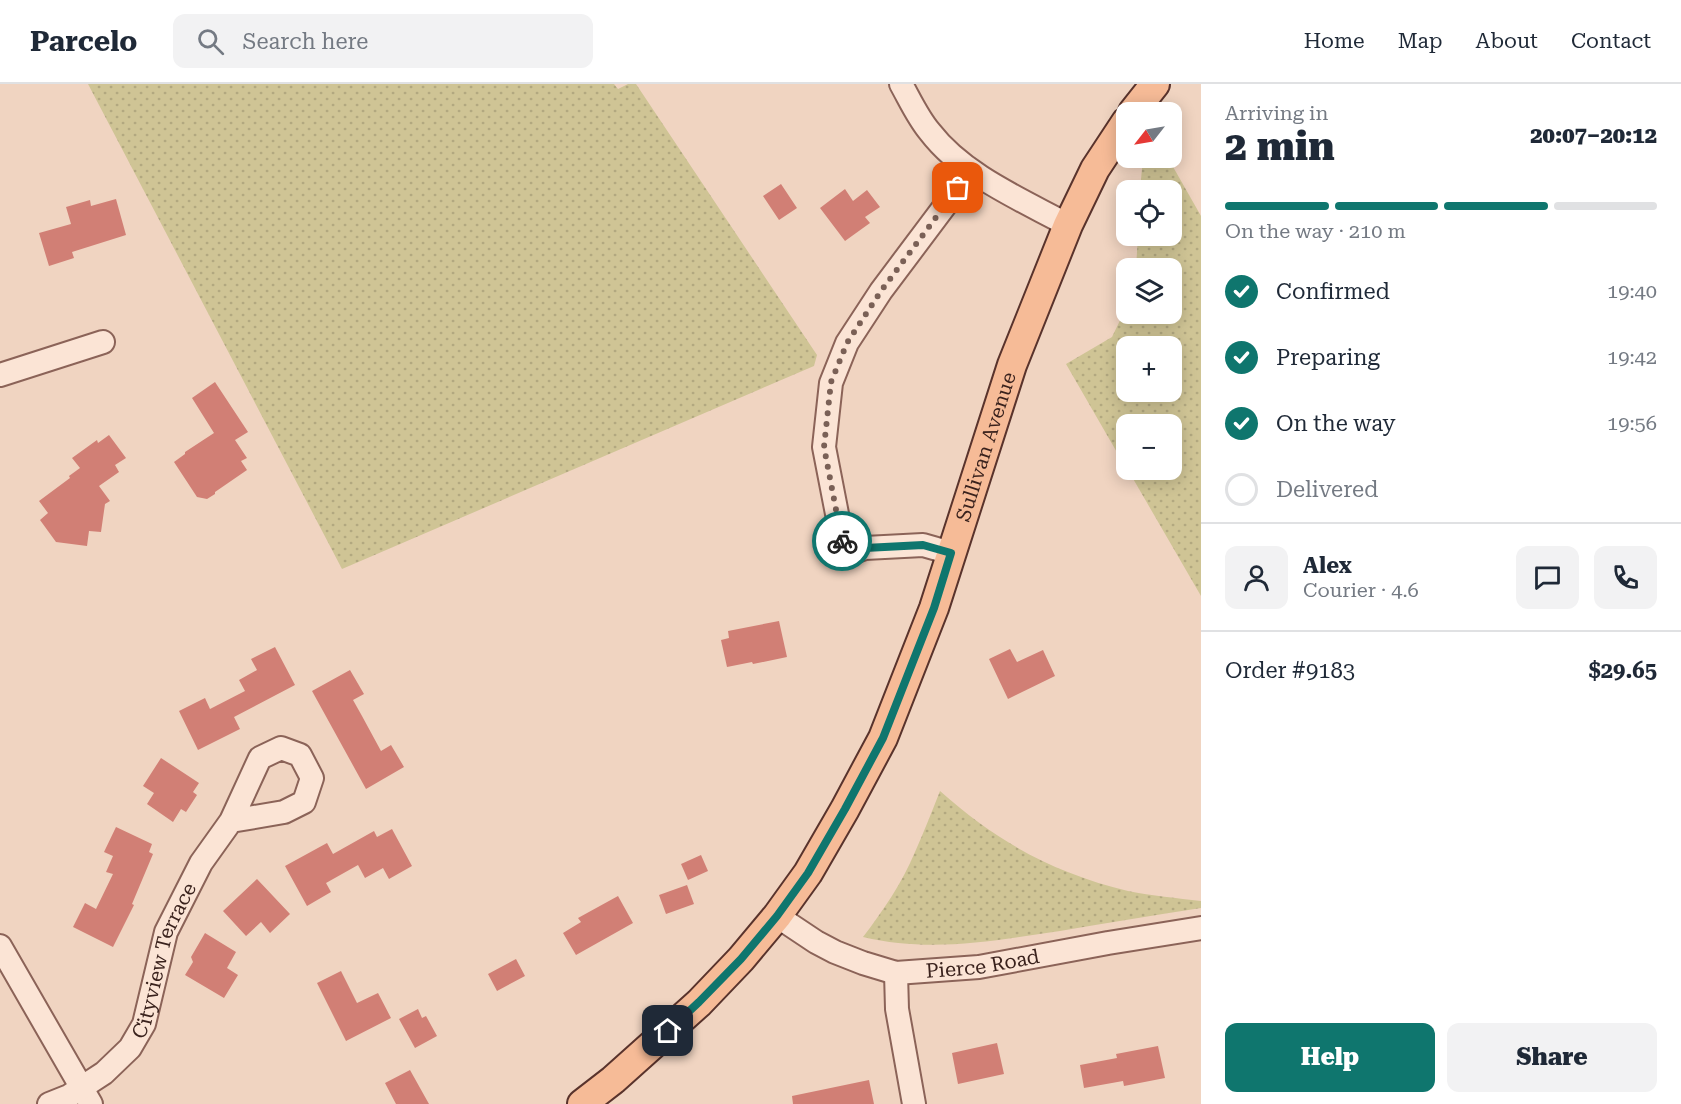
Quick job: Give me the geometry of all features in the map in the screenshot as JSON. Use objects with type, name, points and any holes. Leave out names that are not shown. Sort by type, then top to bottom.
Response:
[{"type":"main road","points":[[1141,102],[1155,84]]},
{"type":"main road","name":"Sullivan Avenue","points":[[582,1104],[613,1080],[699,1002],[741,959],[777,916],[813,864],[845,809],[883,738],[934,608],[1012,365],[1068,225],[1095,169],[1116,137]]},
{"type":"street","points":[[901,84],[929,132],[971,171],[1068,225]]},
{"type":"street","points":[[951,553],[923,545],[865,548],[845,555],[824,447],[831,382],[847,343],[881,291],[971,171]]},
{"type":"street","points":[[0,375],[103,342]]},
{"type":"street","name":"Cityview Terrace","points":[[48,1104],[69,1096],[86,1096],[104,1073],[130,1048],[144,1024],[166,932],[201,864],[231,821]]},
{"type":"street","name":"Pierce Road","points":[[777,916],[835,952],[896,973],[980,967],[1200,929]]},
{"type":"street","points":[[0,946],[86,1096]]},
{"type":"street","points":[[896,973],[897,1010],[914,1104]]},
{"type":"shaded area","points":[[88,84],[614,84],[618,89],[628,84],[636,84],[817,355],[814,366],[342,569]]},
{"type":"shaded area","points":[[1142,168],[1174,168],[1181,180],[1141,180]]},
{"type":"shaded area","points":[[1182,183],[1201,216],[1201,596],[1134,480],[1182,480],[1182,414],[1116,414],[1116,451],[1066,364],[1112,337],[1118,324],[1182,324],[1182,258],[1137,258],[1137,246],[1182,246]]},
{"type":"shaded area","points":[[940,791],[983,826],[1051,865],[1101,884],[1128,891],[1201,901],[1201,908],[986,942],[937,945],[888,942],[863,937],[885,907],[904,875]]},
{"type":"building","points":[[781,184],[797,208],[779,220],[763,196]]},
{"type":"building","points":[[845,189],[853,201],[867,190],[880,207],[865,217],[870,223],[845,241],[820,208]]},
{"type":"building","points":[[116,199],[126,235],[72,252],[74,258],[49,266],[39,233],[71,224],[66,207],[90,200],[91,206]]},
{"type":"building","points":[[215,382],[248,432],[235,440],[247,458],[241,461],[247,470],[207,499],[197,497],[174,462],[214,433],[192,398]]},
{"type":"building","points":[[109,435],[126,458],[115,465],[119,472],[99,486],[110,501],[105,504],[101,532],[89,531],[87,546],[56,542],[40,520],[48,513],[39,501],[80,468],[72,458],[97,440],[98,443]]},
{"type":"building","points":[[779,621],[787,657],[727,667],[721,640],[729,638],[728,631]]},
{"type":"building","points":[[275,647],[295,685],[234,717],[240,729],[198,750],[179,711],[205,698],[210,709],[245,691],[239,680],[257,670],[251,659]]},
{"type":"building","points":[[1010,649],[1017,662],[1043,650],[1055,676],[1008,699],[989,659]]},
{"type":"building","points":[[350,670],[364,694],[353,700],[381,751],[391,745],[404,767],[366,789],[312,691]]},
{"type":"building","points":[[161,758],[199,783],[193,792],[197,795],[186,812],[181,809],[173,822],[147,804],[154,793],[143,786]]},
{"type":"building","points":[[116,827],[152,844],[149,852],[153,854],[132,904],[134,905],[113,947],[73,927],[85,903],[96,909],[113,874],[106,872],[113,856],[104,852]]},
{"type":"building","points":[[392,829],[412,866],[389,879],[383,868],[365,878],[358,865],[326,883],[331,892],[307,906],[285,866],[327,843],[333,854],[374,831],[377,837]]},
{"type":"building","points":[[701,855],[708,871],[688,880],[681,864]]},
{"type":"building","points":[[257,879],[290,914],[270,933],[261,922],[246,936],[223,911]]},
{"type":"building","points":[[687,885],[694,904],[666,914],[659,895]]},
{"type":"building","points":[[618,896],[633,923],[576,955],[563,933],[581,922],[578,918]]},
{"type":"building","points":[[205,933],[236,952],[227,968],[238,975],[224,998],[185,975],[193,962],[191,957]]},
{"type":"building","points":[[516,959],[525,976],[497,991],[488,974]]},
{"type":"building","points":[[341,971],[357,1003],[378,993],[391,1018],[346,1041],[317,983]]},
{"type":"building","points":[[418,1009],[422,1018],[426,1016],[437,1036],[415,1048],[399,1019]]},
{"type":"building","points":[[997,1043],[1004,1074],[958,1084],[952,1053]]},
{"type":"building","points":[[1158,1046],[1165,1078],[1124,1086],[1123,1081],[1084,1088],[1080,1065],[1117,1058],[1116,1054]]},
{"type":"building","points":[[410,1070],[429,1104],[396,1104],[385,1083]]},
{"type":"building","points":[[869,1080],[874,1104],[793,1104],[792,1096]]},
{"type":"way so far","points":[[842,541],[824,447],[831,382],[847,343],[881,291],[958,188]]},
{"type":"route","points":[[668,1031],[741,959],[777,916],[808,873],[883,738],[934,608],[951,553],[923,545],[865,548],[845,555],[842,541]]}]
